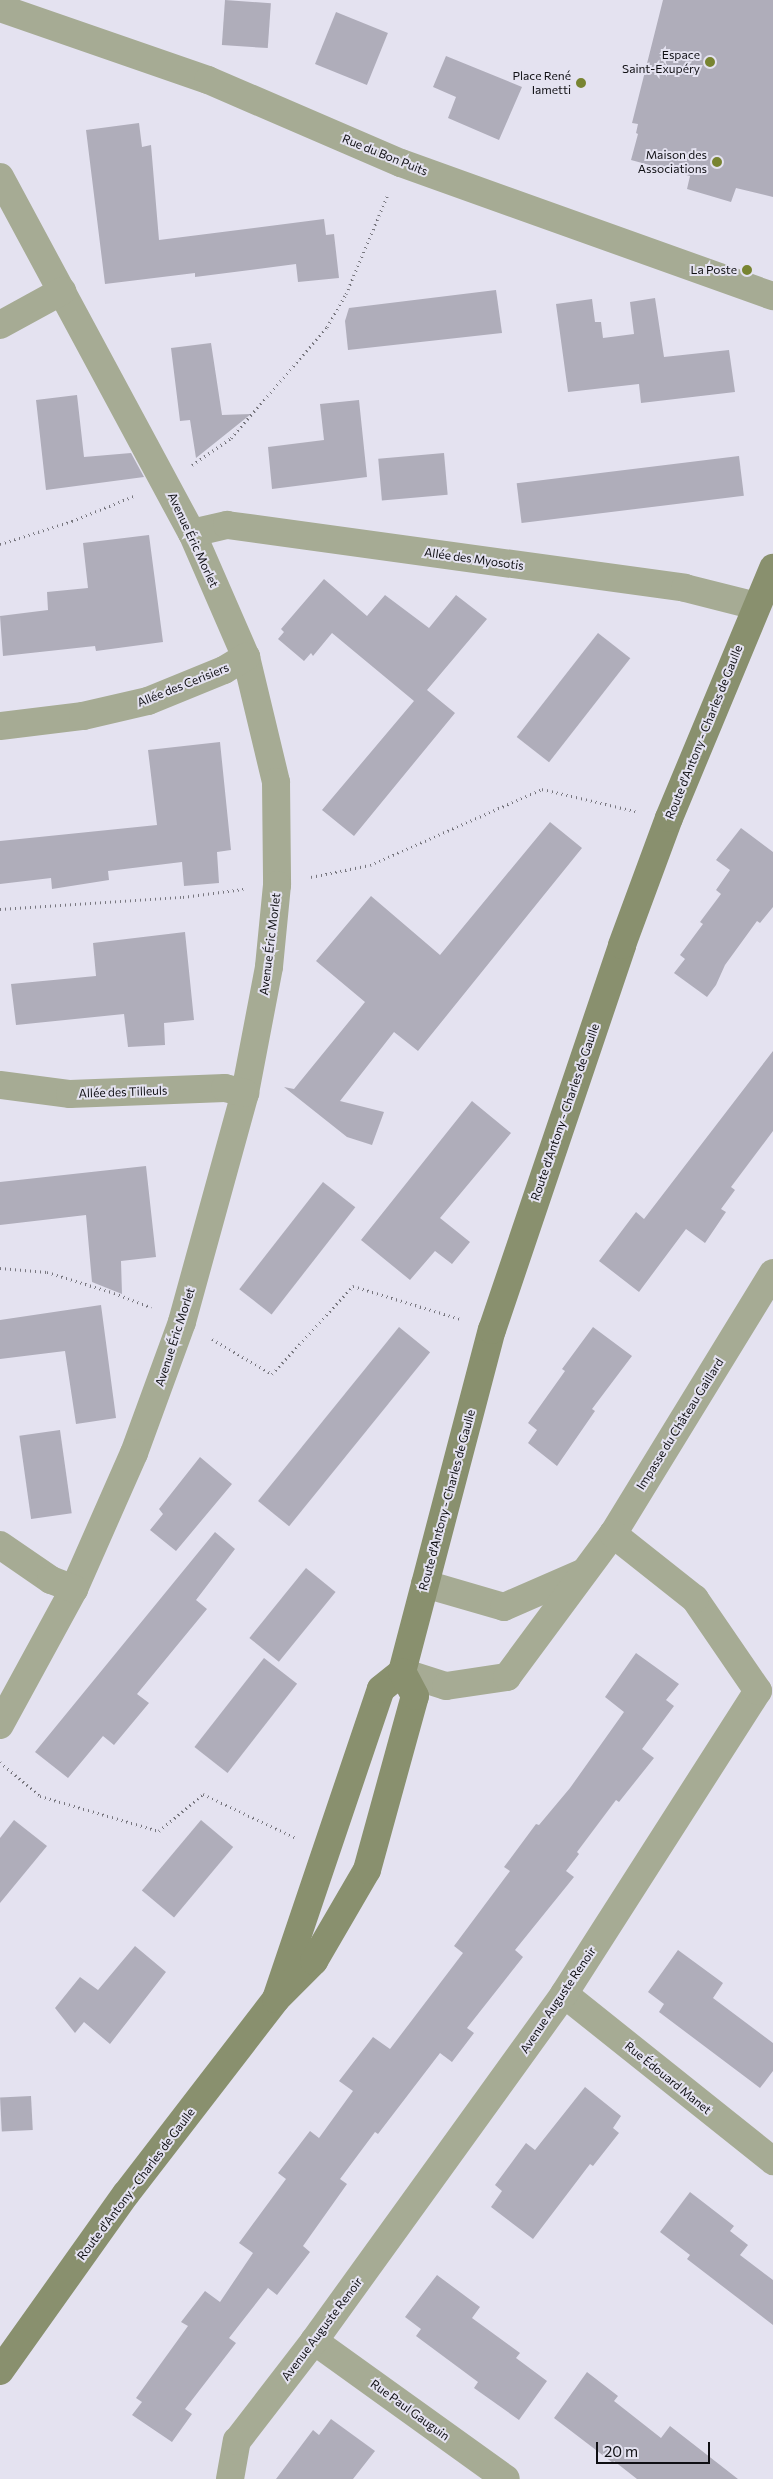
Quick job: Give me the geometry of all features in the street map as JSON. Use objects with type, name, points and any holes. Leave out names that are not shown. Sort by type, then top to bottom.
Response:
[{"type":"street","name":"Rue du Bon Puits","points":[[0,9],[208,80],[401,163],[773,296]]},
{"type":"street","name":"Avenue Éric Morlet","points":[[0,177],[192,533],[246,657],[276,782],[277,884],[268,968],[246,1093],[182,1322],[134,1453],[74,1589],[0,1725]]},
{"type":"street","points":[[0,325],[62,292]]},
{"type":"street","name":"Allée des Myosotis","points":[[192,533],[227,524],[685,588],[756,606]]},
{"type":"street","name":"Route d'Antony - Charles de Gaulle","points":[[276,1999],[381,1689],[402,1672],[492,1330],[622,945],[669,818],[773,568]]},
{"type":"street","name":"Allée des Cerisiers","points":[[0,726],[83,716],[148,701],[224,670],[246,657]]},
{"type":"street","name":"Allée des Tilleuls","points":[[0,1085],[70,1094],[225,1088],[246,1093]]},
{"type":"street","name":"Impasse du Château Gaillard","points":[[402,1672],[446,1686],[507,1677],[613,1534],[773,1273]]},
{"type":"street","name":"Avenue Auguste Renoir","points":[[230,2479],[237,2441],[314,2341],[564,1994],[766,1694],[695,1599],[613,1534]]},
{"type":"street","points":[[0,1545],[51,1580],[74,1589]]},
{"type":"street","points":[[425,1584],[504,1607],[584,1573]]},
{"type":"street","name":"Route d'Antony - Charles de Gaulle","points":[[0,2371],[126,2194],[276,1999],[314,1961],[367,1870],[415,1696],[402,1672]]},
{"type":"street","name":"Rue Édouard Manet","points":[[564,1994],[773,2161]]},
{"type":"street","name":"Rue Paul Gauguin","points":[[314,2341],[506,2479]]},
{"type":"path","points":[[0,544],[72,521],[124,501],[197,462],[231,438],[327,327],[346,294],[401,163]]},
{"type":"path","points":[[0,909],[183,897],[277,884],[370,865],[542,789],[669,818]]},
{"type":"path","points":[[0,1268],[47,1272],[114,1293],[182,1322],[272,1374],[353,1286],[492,1330]]},
{"type":"path","points":[[0,1762],[40,1796],[159,1831],[203,1794],[324,1853]]},
{"type":"building","points":[[225,0],[271,3],[268,48],[222,45]]},
{"type":"building","name":"Espace Saint-Exupéry","points":[[663,0],[773,0],[773,197],[736,188],[731,202],[687,189],[690,176],[631,160],[638,134],[636,133],[638,124],[632,123]]},
{"type":"building","points":[[336,12],[388,33],[367,85],[315,64]]},
{"type":"building","points":[[446,56],[522,87],[499,140],[448,118],[456,97],[433,87]]},
{"type":"building","points":[[139,123],[142,147],[151,145],[159,240],[324,219],[326,235],[334,234],[339,278],[298,282],[296,264],[195,277],[195,273],[105,284],[86,130]]},
{"type":"building","points":[[496,290],[502,333],[348,350],[345,321],[349,308]]},
{"type":"building","points":[[655,298],[664,357],[729,350],[735,392],[641,403],[639,384],[568,392],[556,304],[592,299],[595,322],[601,322],[603,338],[634,334],[630,302]]},
{"type":"building","points":[[211,343],[222,415],[251,414],[196,458],[190,420],[180,421],[171,348]]},
{"type":"building","points":[[77,395],[84,457],[131,453],[144,477],[46,490],[36,400]]},
{"type":"building","points":[[359,400],[367,477],[272,489],[268,447],[324,440],[320,404]]},
{"type":"building","points":[[444,453],[448,495],[382,501],[378,459]]},
{"type":"building","points":[[739,456],[744,496],[522,523],[517,483]]},
{"type":"building","points":[[149,535],[163,642],[96,651],[95,646],[3,656],[0,616],[48,610],[47,592],[88,588],[83,543]]},
{"type":"building","points":[[324,579],[367,616],[385,595],[429,628],[456,595],[487,619],[427,690],[455,713],[354,836],[322,810],[414,701],[332,633],[313,656],[311,653],[304,661],[278,639],[284,632],[281,629]]},
{"type":"building","points":[[598,633],[630,658],[549,762],[517,737]]},
{"type":"building","points":[[220,742],[231,850],[217,852],[219,883],[184,886],[182,862],[108,871],[109,880],[52,889],[51,878],[0,884],[0,841],[157,825],[148,750]]},
{"type":"building","points":[[550,822],[582,848],[418,1051],[394,1032],[340,1101],[384,1112],[372,1145],[347,1137],[284,1087],[294,1089],[365,1002],[316,961],[371,896],[440,955]]},
{"type":"building","points":[[741,828],[773,852],[773,907],[760,923],[757,921],[725,965],[716,985],[707,997],[674,973],[685,959],[680,955],[703,924],[700,922],[721,894],[716,890],[730,870],[716,860]]},
{"type":"building","points":[[185,932],[194,1020],[164,1023],[165,1045],[128,1047],[124,1014],[16,1025],[11,984],[96,976],[93,943]]},
{"type":"building","points":[[773,1051],[773,1131],[731,1187],[735,1190],[721,1209],[726,1212],[705,1243],[686,1229],[639,1292],[599,1261],[636,1212],[644,1219]]},
{"type":"building","points":[[472,1101],[511,1133],[440,1218],[470,1242],[452,1264],[435,1251],[410,1280],[361,1240]]},
{"type":"building","points":[[146,1166],[156,1257],[121,1261],[122,1294],[92,1282],[86,1215],[0,1225],[0,1182]]},
{"type":"building","points":[[323,1182],[355,1207],[272,1314],[239,1289]]},
{"type":"building","points":[[101,1305],[116,1418],[76,1424],[65,1351],[0,1359],[0,1320]]},
{"type":"building","points":[[399,1327],[430,1352],[289,1526],[258,1501]]},
{"type":"building","points":[[593,1327],[632,1356],[592,1409],[595,1411],[557,1466],[528,1443],[537,1430],[528,1423],[565,1371],[562,1369]]},
{"type":"building","points":[[60,1430],[72,1513],[31,1519],[19,1436]]},
{"type":"building","points":[[200,1457],[232,1484],[176,1551],[150,1530],[163,1514],[159,1509]]},
{"type":"building","points":[[215,1532],[235,1549],[196,1600],[207,1609],[137,1694],[149,1703],[114,1745],[103,1736],[68,1778],[35,1752]]},
{"type":"building","points":[[306,1568],[336,1592],[279,1662],[249,1638]]},
{"type":"building","points":[[636,1653],[679,1684],[666,1700],[674,1706],[642,1749],[654,1758],[619,1802],[616,1800],[577,1852],[579,1854],[566,1871],[574,1877],[515,1950],[523,1957],[467,2028],[474,2033],[452,2062],[440,2053],[378,2134],[375,2132],[340,2179],[347,2184],[303,2246],[310,2252],[277,2295],[268,2288],[229,2338],[236,2343],[185,2409],[192,2414],[172,2442],[132,2415],[142,2402],[136,2398],[188,2326],[181,2322],[205,2291],[220,2302],[253,2253],[239,2243],[286,2179],[278,2173],[310,2131],[319,2138],[353,2091],[339,2081],[373,2037],[390,2049],[463,1953],[454,1946],[510,1871],[504,1867],[536,1824],[539,1825],[570,1788],[624,1712],[605,1697]]},
{"type":"building","points":[[264,1658],[297,1684],[228,1773],[194,1747]]},
{"type":"building","points":[[14,1820],[47,1846],[0,1903],[0,1838]]},
{"type":"building","points":[[201,1820],[233,1847],[174,1917],[142,1890]]},
{"type":"building","points":[[135,1946],[166,1972],[110,2044],[84,2022],[75,2033],[55,2008],[80,1977],[98,1990]]},
{"type":"building","points":[[678,1950],[723,1983],[713,1998],[773,2043],[773,2071],[760,2088],[659,2012],[664,2004],[648,1992]]},
{"type":"building","points":[[585,2087],[621,2116],[613,2128],[619,2133],[593,2166],[590,2164],[533,2239],[491,2207],[502,2191],[495,2185],[526,2143],[535,2150]]},
{"type":"building","points":[[31,2096],[33,2130],[2,2132],[0,2098]]},
{"type":"building","points":[[690,2192],[734,2226],[730,2231],[748,2245],[740,2255],[773,2280],[773,2325],[687,2259],[690,2255],[660,2232]]},
{"type":"building","points":[[437,2275],[480,2307],[472,2318],[520,2353],[516,2358],[547,2381],[519,2420],[474,2388],[478,2382],[416,2336],[421,2329],[405,2317]]},
{"type":"building","points":[[587,2372],[618,2396],[614,2401],[661,2438],[670,2426],[738,2479],[637,2479],[614,2461],[613,2463],[554,2418]]},
{"type":"building","points":[[331,2419],[375,2451],[353,2479],[276,2479],[313,2430],[319,2435]]},
{"type":"place","name":"Espace Saint-Exupéry","points":[[710,62]]},
{"type":"place","name":"Place René Iametti","points":[[581,83]]},
{"type":"place","name":"Maison des Associations","points":[[717,162]]},
{"type":"place","name":"La Poste","points":[[747,270]]}]
